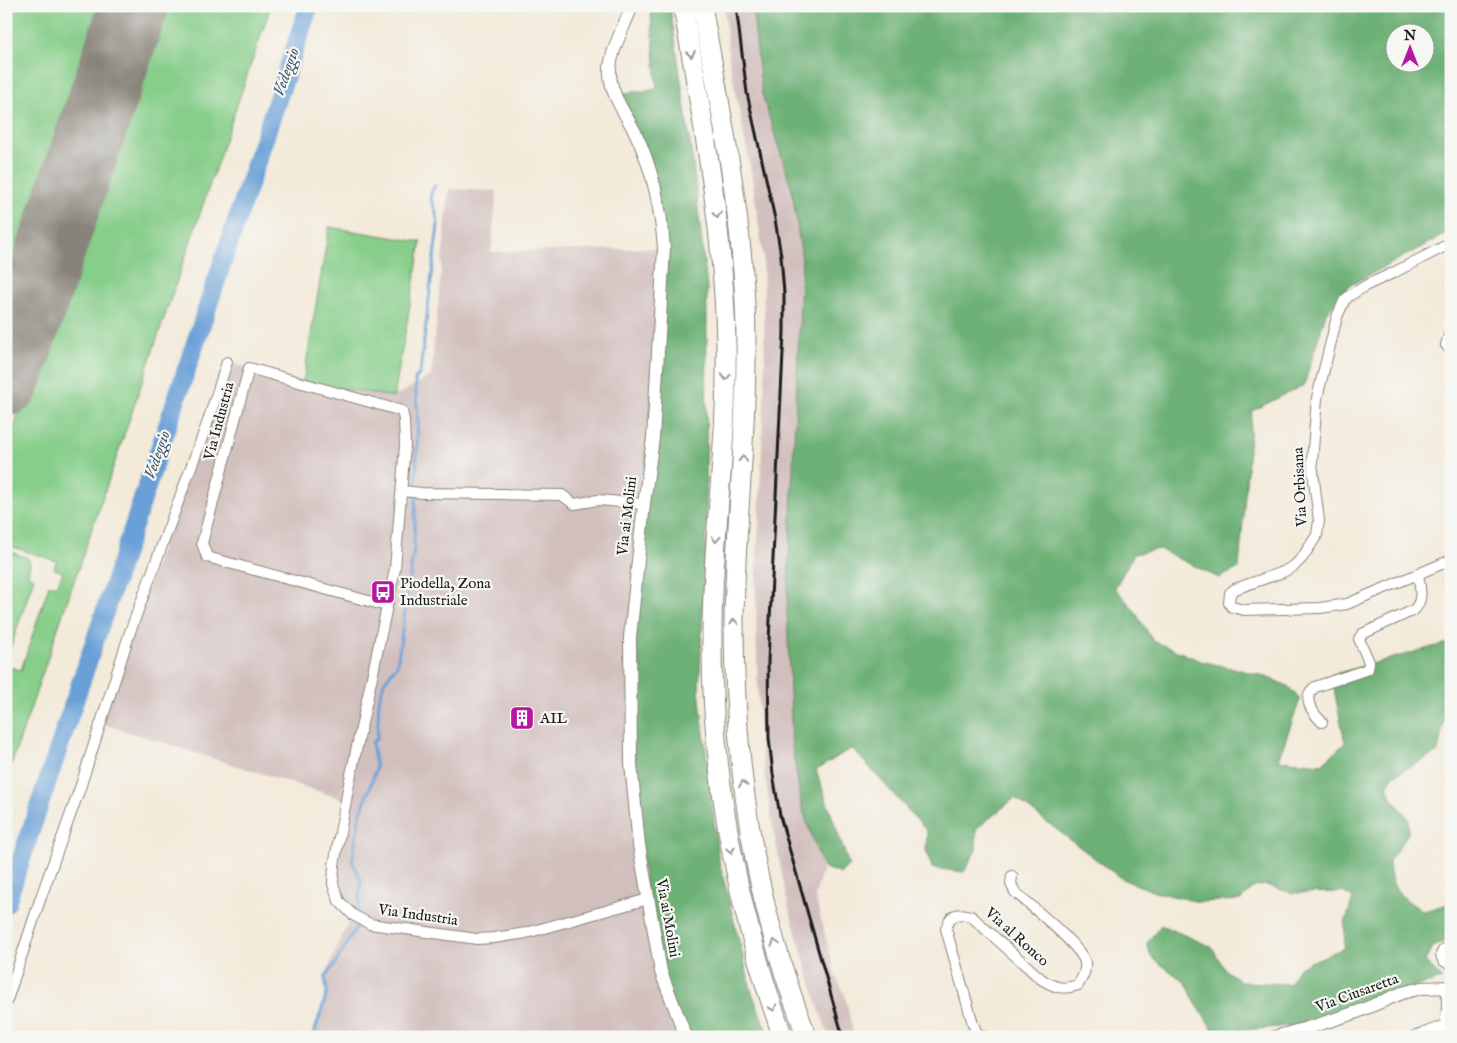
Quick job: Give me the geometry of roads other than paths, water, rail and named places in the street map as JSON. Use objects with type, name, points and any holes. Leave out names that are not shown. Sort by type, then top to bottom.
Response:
[{"type":"highway","points":[[683,6],[715,194],[724,282],[725,396],[713,588],[714,714],[722,792],[733,860],[754,946],[783,1037]]},
{"type":"highway","points":[[702,6],[729,157],[739,228],[744,287],[746,401],[734,618],[734,672],[739,752],[751,840],[771,928],[807,1037]]},
{"type":"street","name":"Via ai Molini","points":[[632,6],[610,63],[610,74],[613,94],[636,134],[655,186],[662,219],[664,248],[653,438],[630,636],[631,764],[639,845],[661,972],[686,1037]]},
{"type":"street","name":"Via Orbisana","points":[[1451,243],[1367,285],[1344,301],[1337,317],[1317,398],[1312,462],[1319,521],[1317,535],[1302,558],[1294,566],[1283,572],[1234,589],[1228,598],[1232,607],[1244,610],[1320,608],[1347,604],[1451,560]]},
{"type":"street","points":[[1451,329],[1446,345],[1451,350]]},
{"type":"street","points":[[6,1003],[80,788],[130,632],[207,424],[227,362]]},
{"type":"street","name":"Via Industria","points":[[387,606],[207,557],[202,543],[249,368],[402,411],[405,445],[395,569],[349,784],[334,865],[333,884],[339,901],[353,915],[370,924],[477,939],[526,932],[648,899]]},
{"type":"street","points":[[402,491],[562,495],[574,504],[598,500],[644,504]]},
{"type":"street","points":[[1322,722],[1312,711],[1307,699],[1310,691],[1314,686],[1368,669],[1369,662],[1360,639],[1362,634],[1414,610],[1419,605],[1421,599],[1418,574]]},
{"type":"street","name":"Via al Ronco","points":[[984,1037],[977,1033],[973,1024],[946,929],[948,920],[954,915],[963,914],[971,916],[1041,979],[1051,985],[1066,989],[1078,985],[1085,974],[1085,962],[1077,949],[1015,892],[1011,884],[1012,876]]},
{"type":"street","points":[[1451,946],[1442,955],[1444,960],[1451,963]]},
{"type":"street","points":[[1440,1037],[1445,1025],[1448,1007],[1448,987]]},
{"type":"street","name":"Via Ciusaretta","points":[[1275,1037],[1348,1015],[1402,993],[1421,988],[1448,987]]},
{"type":"street","points":[[1413,1037],[1445,1025]]},
{"type":"waterway","name":"Vedeggio","points":[[6,904],[309,6]]},
{"type":"waterway","points":[[313,1037],[327,993],[325,977],[335,964],[357,926],[361,881],[352,861],[359,819],[376,769],[372,742],[377,739],[379,700],[384,682],[397,665],[414,548],[418,418],[415,379],[420,373],[438,225],[436,211],[431,198],[431,192],[435,186]]},
{"type":"railway","points":[[736,6],[747,93],[775,219],[784,293],[784,332],[768,661],[769,738],[780,816],[843,1037]]},
{"type":"place","name":"Piodella, Zona Industriale","points":[[383,592]]},
{"type":"place","name":"AIL","points":[[522,718]]}]
